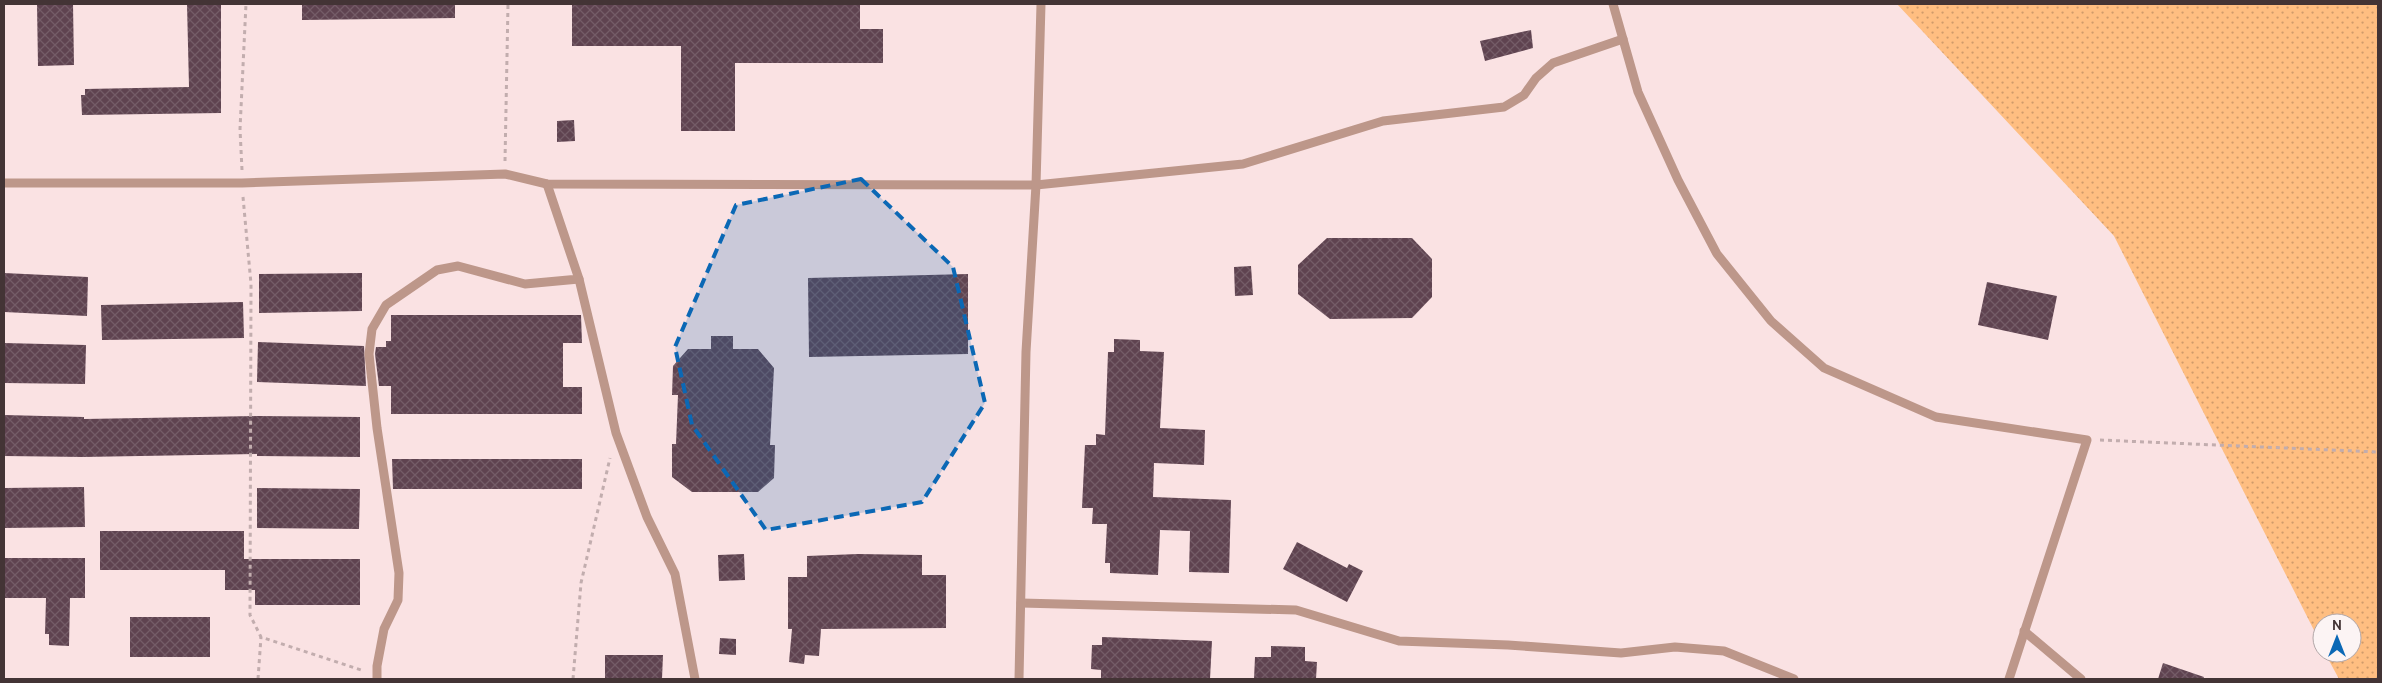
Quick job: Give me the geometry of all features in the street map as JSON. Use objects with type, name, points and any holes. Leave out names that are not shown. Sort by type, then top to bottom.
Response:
[{"type":"lane","points":[[1019,679],[1026,352],[1036,185],[1041,4]]},
{"type":"lane","points":[[1613,4],[1638,92],[1678,180],[1717,254],[1771,321],[1824,368],[1936,417],[2087,440],[2009,679]]},
{"type":"lane","points":[[4,183],[242,183],[505,174],[546,184],[1036,185],[1243,164],[1383,120],[1504,107],[1524,95],[1536,78],[1553,64],[1623,39]]},
{"type":"lane","points":[[546,184],[579,279],[616,434],[647,517],[675,574],[695,679]]},
{"type":"lane","points":[[377,677],[384,630],[398,600],[399,573],[377,428],[370,354],[372,329],[386,305],[436,270],[458,266],[525,284],[579,279]]},
{"type":"lane","points":[[1021,603],[1296,610],[1398,641],[1508,645],[1621,653],[1675,647],[1724,652],[1794,679]]},
{"type":"lane","points":[[2024,631],[2081,679]]},
{"type":"path","points":[[246,4],[240,129],[242,183],[251,284],[250,615],[261,637],[258,679]]},
{"type":"path","points":[[505,174],[508,4]]},
{"type":"path","points":[[573,679],[581,583],[616,434]]},
{"type":"path","points":[[2087,440],[2378,452]]},
{"type":"path","points":[[261,637],[377,677]]},
{"type":"highlighted area","points":[[861,179],[953,267],[985,403],[922,502],[766,530],[692,425],[675,347],[736,205]]},
{"type":"shaded area","points":[[1897,4],[2378,4],[2378,679],[2339,679],[2330,663],[2362,663],[2362,613],[2312,613],[2312,626],[2114,236]]},
{"type":"building","points":[[37,4],[73,4],[74,65],[38,66]]},
{"type":"building","points":[[187,4],[221,4],[221,113],[82,115],[81,95],[85,95],[85,89],[189,87]]},
{"type":"building","points":[[302,4],[455,4],[455,18],[302,20]]},
{"type":"building","points":[[572,4],[860,4],[860,29],[883,29],[883,63],[735,63],[735,131],[681,131],[681,46],[572,46]]},
{"type":"building","points":[[1531,30],[1533,48],[1485,61],[1480,41]]},
{"type":"building","points":[[574,120],[575,141],[557,142],[557,121]]},
{"type":"building","points":[[1327,238],[1412,238],[1432,259],[1432,297],[1412,318],[1330,319],[1298,294],[1298,265]]},
{"type":"building","points":[[1251,266],[1253,295],[1235,296],[1234,267]]},
{"type":"building","points":[[4,273],[88,277],[87,316],[4,312]]},
{"type":"building","points":[[362,273],[362,311],[259,313],[259,274]]},
{"type":"building","points":[[968,274],[968,354],[809,357],[808,278]]},
{"type":"building","points":[[1987,282],[2057,296],[2048,340],[1978,325]]},
{"type":"building","points":[[243,302],[244,338],[102,340],[101,305]]},
{"type":"building","points":[[391,315],[581,315],[582,343],[563,343],[563,387],[582,387],[582,414],[391,414],[391,386],[379,386],[375,354],[376,347],[386,347],[386,341],[391,341]]},
{"type":"building","points":[[711,336],[733,336],[733,349],[758,349],[774,368],[770,445],[775,445],[774,478],[758,492],[692,492],[672,477],[672,444],[676,444],[678,395],[672,395],[673,366],[688,349],[711,349]]},
{"type":"building","points":[[1114,339],[1140,340],[1140,351],[1164,352],[1160,428],[1205,430],[1204,465],[1154,463],[1153,497],[1231,500],[1229,573],[1189,572],[1190,531],[1160,530],[1158,575],[1110,573],[1110,563],[1105,563],[1107,524],[1092,524],[1093,508],[1082,508],[1085,445],[1096,445],[1096,434],[1105,435],[1108,352],[1114,352]]},
{"type":"building","points":[[258,342],[364,346],[366,386],[257,382]]},
{"type":"building","points":[[4,343],[86,345],[85,384],[4,383]]},
{"type":"building","points":[[4,415],[84,417],[84,419],[258,416],[360,417],[360,457],[257,456],[257,454],[83,457],[4,456]]},
{"type":"building","points":[[392,459],[582,459],[582,489],[393,489]]},
{"type":"building","points":[[84,487],[85,527],[4,528],[4,488]]},
{"type":"building","points":[[257,488],[360,489],[359,529],[257,528]]},
{"type":"building","points":[[100,531],[244,531],[244,559],[360,559],[360,605],[255,605],[255,590],[225,590],[225,570],[100,570]]},
{"type":"building","points":[[1297,542],[1347,568],[1349,564],[1363,571],[1347,602],[1283,569]]},
{"type":"building","points":[[744,554],[745,580],[719,581],[718,555]]},
{"type":"building","points":[[858,554],[922,555],[922,575],[946,575],[946,628],[821,629],[819,656],[805,655],[804,664],[789,662],[792,629],[788,629],[788,577],[807,577],[807,556]]},
{"type":"building","points":[[4,558],[85,558],[85,598],[70,598],[69,646],[49,645],[49,634],[45,634],[46,598],[4,598]]},
{"type":"building","points":[[130,617],[210,617],[210,657],[130,657]]},
{"type":"building","points":[[1102,637],[1212,641],[1210,679],[1101,679],[1101,670],[1091,669],[1092,645],[1102,645]]},
{"type":"building","points":[[720,638],[736,639],[736,655],[719,654]]},
{"type":"building","points":[[1271,646],[1305,647],[1305,661],[1317,662],[1316,679],[1254,679],[1255,657],[1271,657]]},
{"type":"building","points":[[605,655],[663,655],[662,679],[605,679]]},
{"type":"building","points":[[2163,663],[2204,677],[2203,679],[2158,679]]}]
